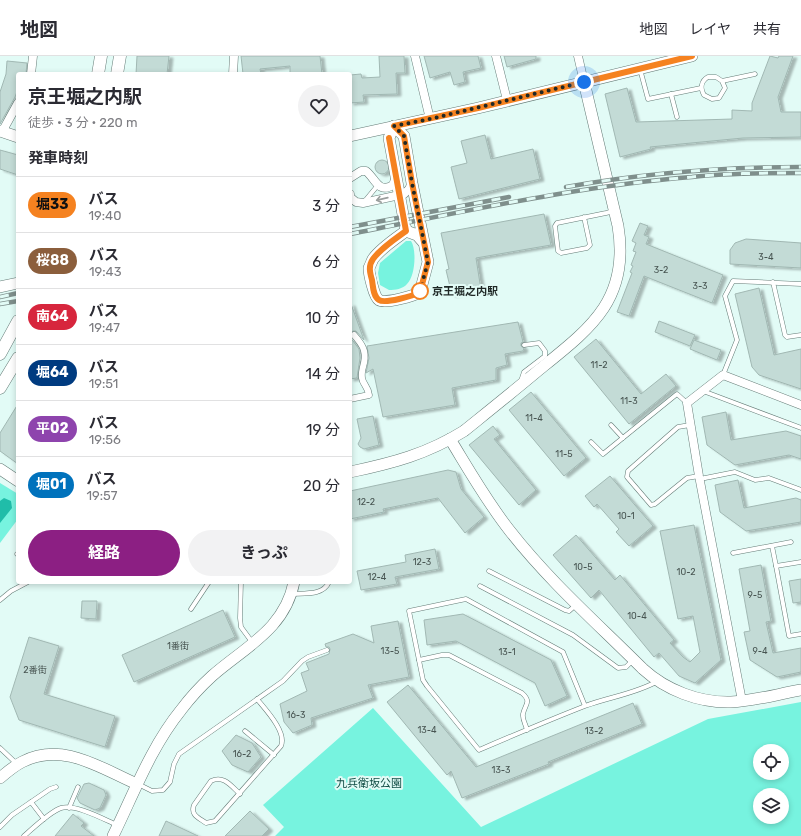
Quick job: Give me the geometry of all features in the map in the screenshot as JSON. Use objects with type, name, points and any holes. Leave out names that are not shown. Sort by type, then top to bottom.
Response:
[{"type":"main road","points":[[98,72],[101,56]]},
{"type":"main road","points":[[117,72],[120,56]]},
{"type":"main road","points":[[0,354],[16,325]]},
{"type":"main road","points":[[0,388],[16,361]]},
{"type":"street","points":[[31,72],[33,56]]},
{"type":"street","points":[[232,72],[234,56]]},
{"type":"street","points":[[415,56],[430,119]]},
{"type":"street","points":[[496,56],[508,100]]},
{"type":"street","points":[[352,472],[403,460],[450,439],[464,431],[581,336],[596,319],[607,303],[615,283],[620,260],[620,235],[578,56]]},
{"type":"street","points":[[352,136],[430,119],[692,56]]},
{"type":"street","points":[[16,106],[1,132],[16,136]]},
{"type":"street","points":[[394,126],[389,138],[406,231]]},
{"type":"street","points":[[394,126],[404,136],[428,262],[420,292],[415,295],[384,302],[378,300],[374,295],[369,267],[373,260],[406,231]]},
{"type":"street","points":[[352,177],[361,171],[366,171],[382,188],[388,188],[394,185],[396,177]]},
{"type":"street","points":[[352,199],[356,202],[363,203],[404,194],[412,183]]},
{"type":"street","points":[[406,231],[417,235],[424,243]]},
{"type":"street","points":[[0,287],[16,283]]},
{"type":"street","points":[[352,399],[369,395],[368,388],[362,379],[362,368],[365,354],[363,346],[354,335]]},
{"type":"street","points":[[742,701],[687,404],[723,375],[801,405]]},
{"type":"street","points":[[450,439],[488,501],[537,563],[634,660],[658,681],[678,691],[698,698],[724,702],[742,701],[801,690]]},
{"type":"street","points":[[0,469],[16,480]]},
{"type":"street","points":[[113,836],[137,784],[159,743],[181,709],[212,677],[254,644],[273,626],[286,605],[293,584]]},
{"type":"street","points":[[0,778],[18,764],[34,757],[48,754],[69,755],[83,759],[137,784]]},
{"type":"lane","points":[[640,69],[648,99],[701,88]]},
{"type":"lane","points":[[722,81],[755,74]]},
{"type":"lane","points":[[708,77],[716,77],[722,81],[724,90],[721,95],[712,99],[706,97],[701,88],[703,81],[708,77]]},
{"type":"lane","points":[[671,94],[677,117]]},
{"type":"lane","points":[[363,203],[378,185]]},
{"type":"lane","points":[[584,217],[590,245],[587,248],[561,253],[558,251],[554,226],[557,223],[584,217],[614,211]]},
{"type":"lane","points":[[723,375],[736,340],[725,296],[733,281],[801,284]]},
{"type":"lane","points":[[773,282],[785,335],[787,337],[801,335]]},
{"type":"lane","points":[[520,385],[524,372],[546,356],[545,351],[539,343],[524,345]]},
{"type":"lane","points":[[702,391],[801,428]]},
{"type":"lane","points":[[591,442],[603,454],[677,394],[687,404]]},
{"type":"lane","points":[[611,425],[623,438]]},
{"type":"lane","points":[[690,425],[678,427],[628,471],[627,477],[651,505],[655,504],[687,478],[700,478],[735,472],[755,480],[768,478],[801,490]]},
{"type":"lane","points":[[733,553],[791,542]]},
{"type":"lane","points":[[772,546],[789,636],[801,634]]},
{"type":"lane","points":[[776,566],[801,562]]},
{"type":"lane","points":[[489,571],[565,610],[569,611],[577,604]]},
{"type":"lane","points":[[0,600],[11,591],[24,584]]},
{"type":"lane","points":[[191,609],[209,584]]},
{"type":"lane","points":[[242,584],[241,627],[254,644]]},
{"type":"lane","points":[[290,594],[320,592],[326,588],[328,584]]},
{"type":"lane","points":[[480,586],[573,635],[618,668],[626,667],[634,660]]},
{"type":"lane","points":[[585,706],[563,652],[466,599],[409,611],[423,680],[479,750],[585,706],[630,694],[658,681]]},
{"type":"lane","points":[[137,784],[152,791],[163,790],[170,782],[174,764],[179,754],[283,682],[302,661],[308,657],[327,650]]},
{"type":"lane","points":[[419,660],[449,655],[522,693],[526,696],[528,701],[528,706],[523,713],[527,730]]},
{"type":"lane","points":[[240,794],[223,779],[215,779],[211,781],[194,805],[192,809],[193,813],[196,817],[206,823],[212,823],[215,821],[240,794],[281,746],[282,737],[274,721],[257,699]]},
{"type":"lane","points":[[246,731],[274,755]]},
{"type":"lane","points":[[0,748],[18,764]]},
{"type":"lane","points":[[0,827],[12,815],[50,789],[56,787]]},
{"type":"lane","points":[[69,808],[78,787]]},
{"type":"lane","points":[[31,802],[44,820]]},
{"type":"lane","points":[[24,836],[61,808],[82,810],[118,826]]},
{"type":"green space","points":[[406,241],[411,241],[413,245],[414,263],[412,276],[410,281],[403,287],[389,290],[380,285],[378,273],[380,263]]},
{"type":"green space","points":[[0,483],[16,493],[16,522],[0,543]]},
{"type":"green space","name":"九兵衛坂公園","points":[[801,702],[801,836],[275,836],[284,827],[263,805],[373,708],[481,827],[708,719]]},
{"type":"shaded area","points":[[4,498],[11,501],[12,508],[0,523],[0,501]]},
{"type":"building","points":[[137,56],[169,56],[167,72],[136,72]]},
{"type":"building","points":[[241,56],[320,56],[322,72],[290,72],[290,66],[260,69],[261,72],[243,72]]},
{"type":"building","points":[[379,56],[404,56],[405,73],[396,73],[397,94],[363,95],[364,102],[352,103],[352,75],[361,74],[362,78],[380,77]]},
{"type":"building","points":[[424,56],[478,56],[481,68],[463,72],[465,82],[454,85],[450,72],[430,78]]},
{"type":"building","points":[[504,56],[536,56],[536,59],[507,67]]},
{"type":"building","points":[[770,56],[778,58],[779,56],[793,56],[778,97],[781,112],[801,112],[801,137],[743,138],[650,147],[651,149],[620,157],[605,94],[627,88],[636,122],[732,119],[732,110],[752,111],[752,103]]},
{"type":"building","points":[[7,61],[27,63],[26,72],[16,72],[16,94],[0,124],[0,92],[6,74]]},
{"type":"building","points":[[485,135],[491,159],[533,149],[540,179],[459,199],[451,167],[467,163],[461,141]]},
{"type":"building","points":[[0,150],[16,154],[16,174],[0,169]]},
{"type":"building","points":[[382,160],[387,162],[389,167],[387,172],[382,174],[377,172],[375,167],[377,162]]},
{"type":"building","points":[[544,214],[551,245],[476,258],[481,290],[452,295],[446,270],[449,269],[441,233]]},
{"type":"building","points":[[640,223],[648,226],[644,235],[649,237],[646,244],[723,275],[712,303],[644,276],[629,316],[617,312],[632,273],[630,272],[636,252],[633,251],[636,243],[632,241]]},
{"type":"building","points":[[746,239],[801,243],[801,268],[730,264],[730,250],[735,243]]},
{"type":"building","points":[[759,288],[774,355],[801,349],[801,389],[759,375],[752,367],[735,294]]},
{"type":"building","points":[[352,307],[364,340],[356,331],[352,332]]},
{"type":"building","points":[[659,321],[695,335],[690,346],[655,332]]},
{"type":"building","points":[[518,322],[523,342],[521,343],[521,346],[524,348],[523,351],[505,354],[507,365],[496,368],[496,380],[452,388],[455,405],[383,417],[373,369],[366,373],[369,358],[367,346]]},
{"type":"building","points":[[596,339],[641,394],[666,374],[676,386],[629,424],[574,357]]},
{"type":"building","points":[[352,340],[359,349],[360,358],[357,378],[352,379]]},
{"type":"building","points":[[694,340],[721,350],[717,360],[690,349]]},
{"type":"building","points":[[531,392],[586,458],[564,476],[509,410]]},
{"type":"building","points":[[16,407],[16,463],[0,451],[0,433]]},
{"type":"building","points":[[726,412],[731,440],[786,431],[801,436],[801,459],[789,455],[735,465],[707,445],[702,417]]},
{"type":"building","points":[[373,416],[379,445],[364,449],[358,444],[361,438],[357,419]]},
{"type":"building","points":[[493,426],[500,435],[494,439],[536,490],[519,505],[469,445]]},
{"type":"building","points":[[448,470],[456,472],[461,489],[484,517],[465,533],[438,498],[383,509],[384,512],[352,519],[352,491]]},
{"type":"building","points":[[610,476],[653,526],[629,546],[616,532],[619,529],[597,504],[594,507],[585,496]]},
{"type":"building","points":[[738,480],[744,508],[796,498],[801,500],[801,522],[746,531],[720,512],[715,485]]},
{"type":"building","points":[[694,525],[721,660],[695,683],[679,676],[659,653],[654,657],[599,590],[591,598],[553,555],[576,535],[615,580],[620,575],[674,640],[670,643],[690,662],[700,652],[693,616],[678,619],[660,531]]},
{"type":"building","points":[[435,549],[439,569],[395,577],[397,584],[361,590],[357,571],[406,562],[405,555]]},
{"type":"building","points":[[761,565],[771,621],[766,622],[773,653],[801,648],[801,672],[777,677],[750,660],[744,632],[750,631],[739,569]]},
{"type":"building","points":[[801,579],[801,602],[793,603],[789,581]]},
{"type":"building","points":[[82,601],[97,601],[96,619],[81,618]]},
{"type":"building","points":[[223,610],[235,637],[134,682],[122,655]]},
{"type":"building","points":[[463,614],[551,660],[567,696],[545,706],[535,683],[456,641],[427,645],[424,620]]},
{"type":"building","points":[[398,621],[409,677],[368,685],[373,698],[311,718],[312,725],[293,733],[284,722],[280,704],[307,691],[301,673],[309,670],[306,663],[329,654],[330,649],[329,647],[326,647],[325,644],[353,634],[374,643],[371,626]]},
{"type":"building","points":[[29,637],[59,646],[44,694],[115,716],[105,747],[19,720],[10,697]]},
{"type":"building","points":[[408,685],[476,767],[633,703],[642,724],[548,762],[549,764],[462,798],[451,771],[447,775],[387,702]]},
{"type":"building","points":[[236,735],[252,743],[261,757],[248,772],[232,765],[222,751]]},
{"type":"building","points":[[89,783],[104,790],[106,795],[100,808],[95,810],[80,803],[77,798],[84,784]]},
{"type":"building","points":[[250,811],[269,829],[262,836],[225,836]]},
{"type":"building","points":[[73,814],[84,823],[81,826],[94,836],[55,836]]},
{"type":"building","points":[[166,821],[198,836],[159,836]]},
{"type":"railway","points":[[566,187],[625,178],[683,172],[742,168],[801,167]]},
{"type":"railway","points":[[352,234],[563,193],[649,181],[719,175],[801,173]]},
{"type":"railway","points":[[352,227],[509,197]]},
{"type":"railway","points":[[0,297],[16,293]]},
{"type":"railway","points":[[0,304],[16,301]]},
{"type":"bus line","name":"堀33","points":[[389,138],[406,231],[373,260],[369,267],[374,295],[378,300],[384,302],[415,295],[420,292],[428,262],[404,136],[394,126],[478,108],[692,56]]},
{"type":"place","name":"京王堀之内駅","points":[[420,291]]},
{"type":"route","points":[[420,291],[428,262],[404,136],[394,126],[478,108],[584,82]]}]
